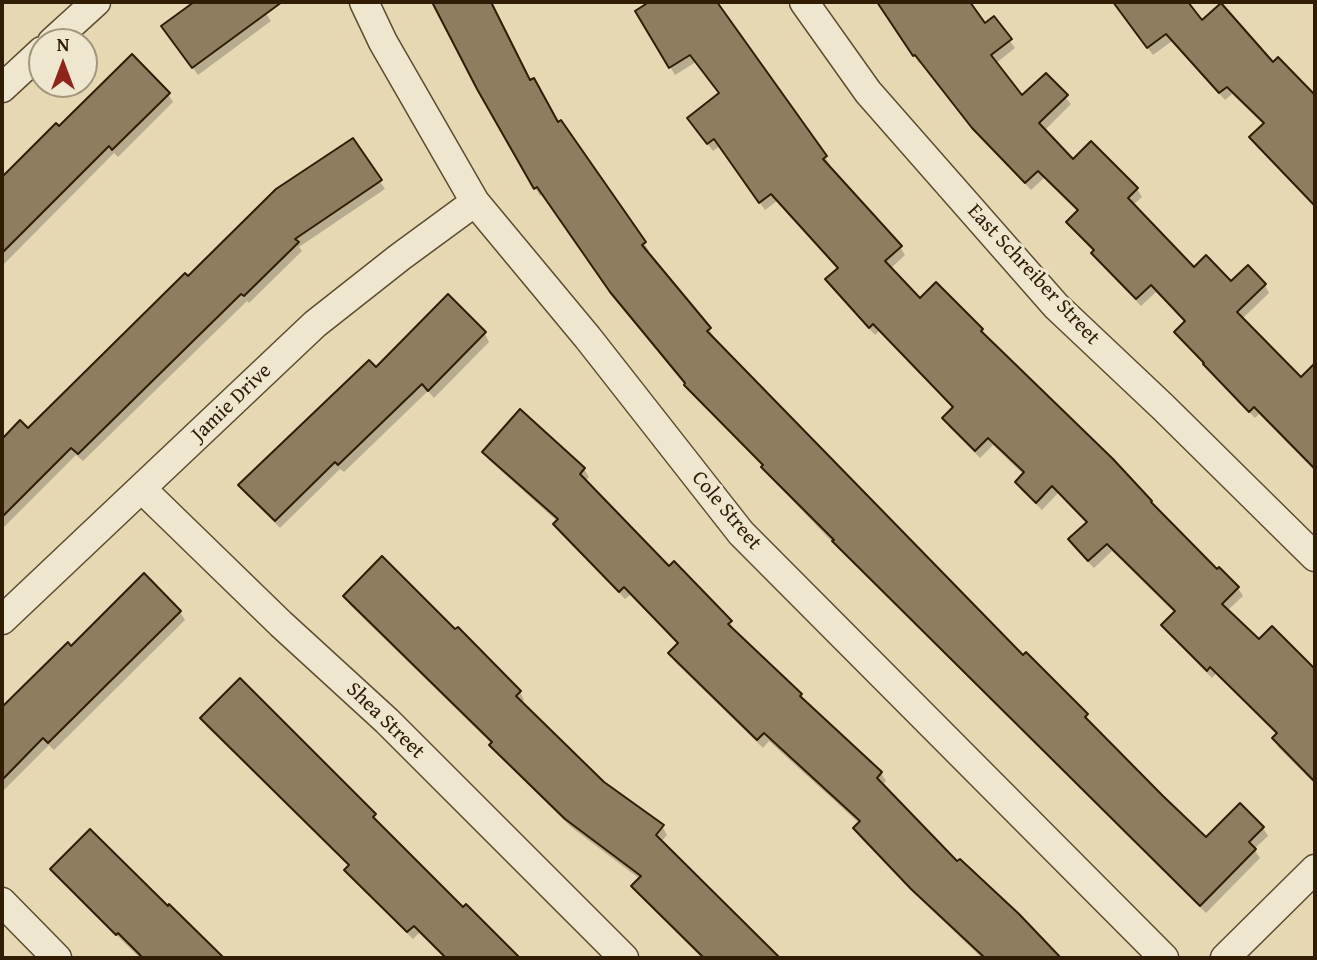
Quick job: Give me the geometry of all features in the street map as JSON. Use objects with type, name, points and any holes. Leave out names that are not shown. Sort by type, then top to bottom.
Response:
[{"type":"street","points":[[67,28],[96,2]]},
{"type":"street","name":"Cole Street","points":[[364,2],[383,42],[475,202],[588,338],[741,533],[1164,958]]},
{"type":"street","name":"East Schreiber Street","points":[[804,2],[868,92],[1056,306],[1315,557]]},
{"type":"street","points":[[2,88],[28,64]]},
{"type":"street","name":"Jamie Drive","points":[[2,620],[315,324],[475,202]]},
{"type":"street","name":"Shea Street","points":[[142,489],[281,624],[387,721],[624,958]]},
{"type":"street","points":[[1225,958],[1315,869]]},
{"type":"street","points":[[2,902],[57,958]]},
{"type":"building","points":[[194,2],[282,2],[192,68],[161,26]]},
{"type":"building","points":[[432,2],[491,2],[530,80],[534,78],[558,122],[561,120],[646,242],[642,245],[711,328],[707,331],[1023,655],[1026,652],[1088,714],[1085,717],[1163,796],[1206,837],[1240,803],[1264,827],[1249,842],[1256,849],[1200,906],[832,541],[834,540],[761,467],[763,465],[684,385],[610,292],[537,187],[534,189],[477,89]]},
{"type":"building","points":[[649,2],[717,2],[827,156],[823,159],[902,246],[885,261],[920,298],[936,282],[983,329],[981,331],[1113,459],[1217,569],[1219,567],[1239,587],[1222,604],[1259,639],[1272,626],[1315,669],[1315,782],[1272,738],[1277,733],[1210,667],[1207,671],[1161,625],[1175,611],[1107,544],[1088,561],[1068,539],[1087,522],[1052,486],[1036,503],[1015,482],[1024,472],[988,438],[975,451],[942,418],[953,407],[873,324],[869,328],[825,279],[838,268],[771,194],[759,203],[714,139],[707,144],[687,118],[719,93],[690,55],[669,68],[635,11]]},
{"type":"building","points":[[877,2],[970,2],[985,23],[994,16],[1012,39],[991,55],[1022,95],[1046,73],[1068,95],[1039,123],[1073,159],[1091,141],[1138,188],[1128,198],[1194,267],[1206,255],[1231,281],[1248,265],[1266,284],[1237,312],[1301,377],[1315,363],[1315,469],[1254,407],[1249,412],[1174,332],[1185,321],[1151,285],[1136,299],[1091,253],[1094,250],[1066,222],[1078,210],[1038,171],[1025,183],[972,128],[915,55],[913,56]]},
{"type":"building","points":[[1113,2],[1188,2],[1202,20],[1221,3],[1273,62],[1278,57],[1315,95],[1315,206],[1249,137],[1264,123],[1227,87],[1219,93],[1166,34],[1147,48]]},
{"type":"building","points":[[132,54],[170,93],[112,150],[109,146],[2,253],[2,177],[56,123],[59,126],[87,98],[98,98],[98,88]]},
{"type":"building","points":[[353,138],[382,180],[295,239],[299,242],[244,296],[241,294],[78,454],[71,448],[2,517],[2,439],[20,420],[28,428],[185,273],[188,276],[276,189]]},
{"type":"building","points":[[448,294],[486,332],[428,391],[422,384],[338,465],[335,462],[275,521],[238,485],[369,360],[376,367]]},
{"type":"building","points":[[520,409],[585,468],[580,474],[669,566],[674,561],[732,621],[728,624],[882,772],[877,778],[957,861],[960,859],[1019,914],[1061,958],[985,958],[911,889],[853,828],[860,821],[764,733],[757,740],[668,653],[678,643],[624,587],[619,592],[553,524],[558,519],[482,452]]},
{"type":"building","points":[[382,556],[521,691],[516,696],[604,782],[664,825],[656,835],[780,958],[704,958],[631,886],[641,876],[565,819],[489,745],[492,742],[343,596]]},
{"type":"building","points":[[144,573],[181,611],[48,743],[43,738],[2,780],[2,707],[68,642],[71,646]]},
{"type":"building","points":[[240,678],[376,814],[373,817],[463,907],[466,904],[520,958],[446,958],[414,926],[407,932],[344,870],[349,865],[200,718]]},
{"type":"building","points":[[90,829],[224,958],[143,958],[118,933],[116,935],[50,869]]}]
